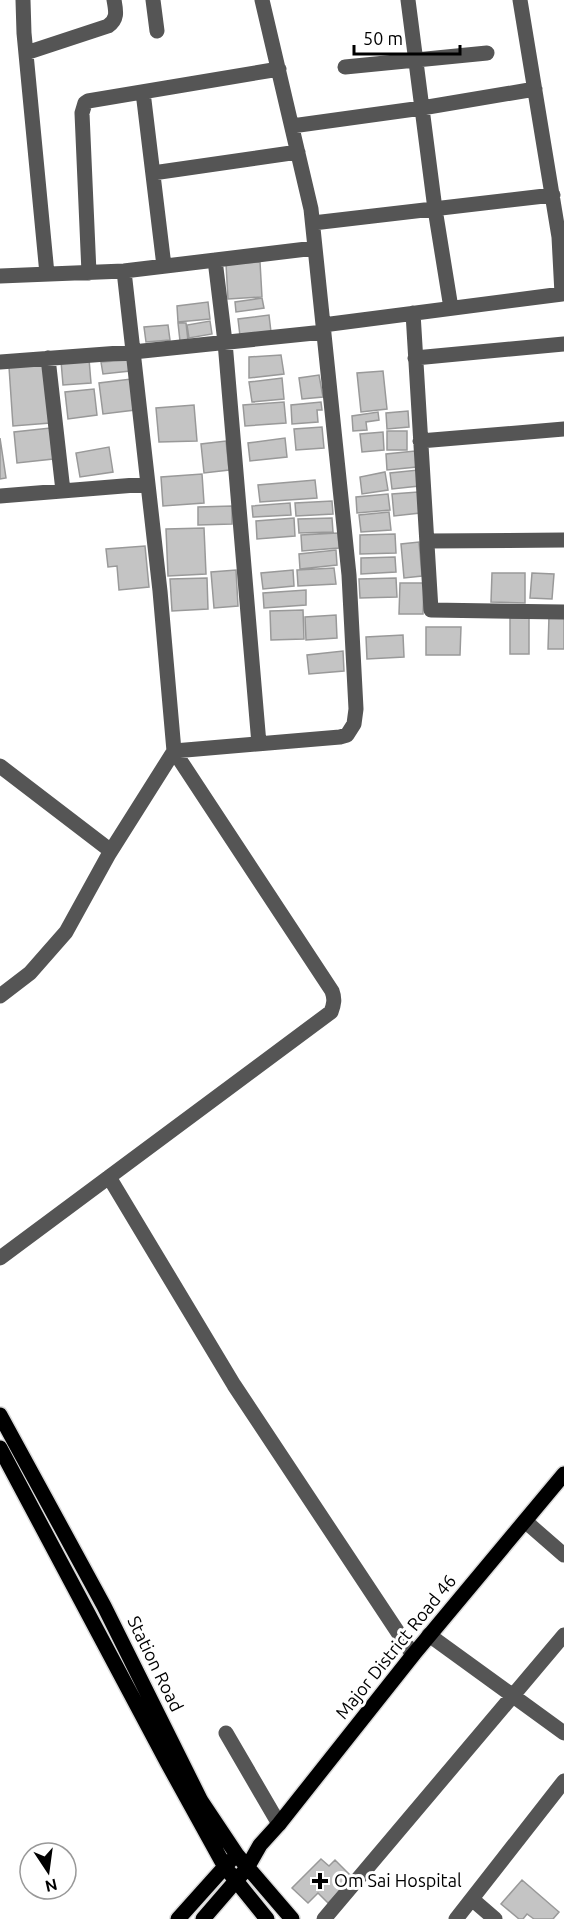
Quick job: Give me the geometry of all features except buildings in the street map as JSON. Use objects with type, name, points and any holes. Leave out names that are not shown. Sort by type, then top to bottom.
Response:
[{"type":"main road","name":"Station Road","points":[[0,1415],[104,1606],[201,1801],[247,1868],[292,1919]]},
{"type":"main road","name":"Station Road","points":[[2,1455],[225,1866],[267,1919]]},
{"type":"main road","name":"Major District Road 46","points":[[203,1919],[247,1868],[260,1845],[429,1635],[564,1474]]},
{"type":"main road","name":"Major District Road 46","points":[[178,1919],[237,1855],[260,1845]]},
{"type":"street","points":[[23,0],[47,274]]},
{"type":"street","points":[[26,53],[113,23],[117,13],[114,0]]},
{"type":"street","points":[[153,0],[158,31]]},
{"type":"street","points":[[174,751],[340,737],[347,735],[354,724],[356,709],[349,575],[313,223],[262,0]]},
{"type":"street","points":[[408,0],[435,209],[451,308]]},
{"type":"street","points":[[0,362],[133,352],[225,342],[324,329],[413,313],[562,294],[562,236],[552,195],[520,0]]},
{"type":"street","points":[[345,67],[487,53]]},
{"type":"street","points":[[89,273],[83,108],[88,101],[279,69]]},
{"type":"street","points":[[292,126],[535,89]]},
{"type":"street","points":[[143,92],[164,266]]},
{"type":"street","points":[[153,173],[298,152]]},
{"type":"street","points":[[313,223],[552,195]]},
{"type":"street","points":[[0,276],[124,272],[315,248]]},
{"type":"street","points":[[215,260],[225,342],[259,744]]},
{"type":"street","points":[[0,1258],[331,1012],[334,1005],[332,991],[174,751],[148,484],[124,272]]},
{"type":"street","points":[[413,313],[431,610],[564,612]]},
{"type":"street","points":[[415,358],[564,344]]},
{"type":"street","points":[[48,358],[63,491]]},
{"type":"street","points":[[420,441],[564,429]]},
{"type":"street","points":[[0,496],[148,484]]},
{"type":"street","points":[[427,542],[564,540]]},
{"type":"street","points":[[0,996],[30,974],[66,932],[111,851],[174,751]]},
{"type":"street","points":[[0,766],[111,851]]},
{"type":"street","points":[[109,1177],[234,1385],[413,1655]]},
{"type":"street","points":[[525,1521],[564,1555]]},
{"type":"street","points":[[429,1635],[564,1733]]},
{"type":"street","points":[[324,1919],[564,1635]]},
{"type":"street","points":[[226,1733],[279,1824]]},
{"type":"street","points":[[456,1919],[564,1780]]},
{"type":"street","points":[[473,1900],[495,1919]]},
{"type":"place","name":"Om Sai Hospital","points":[[320,1881]]}]
